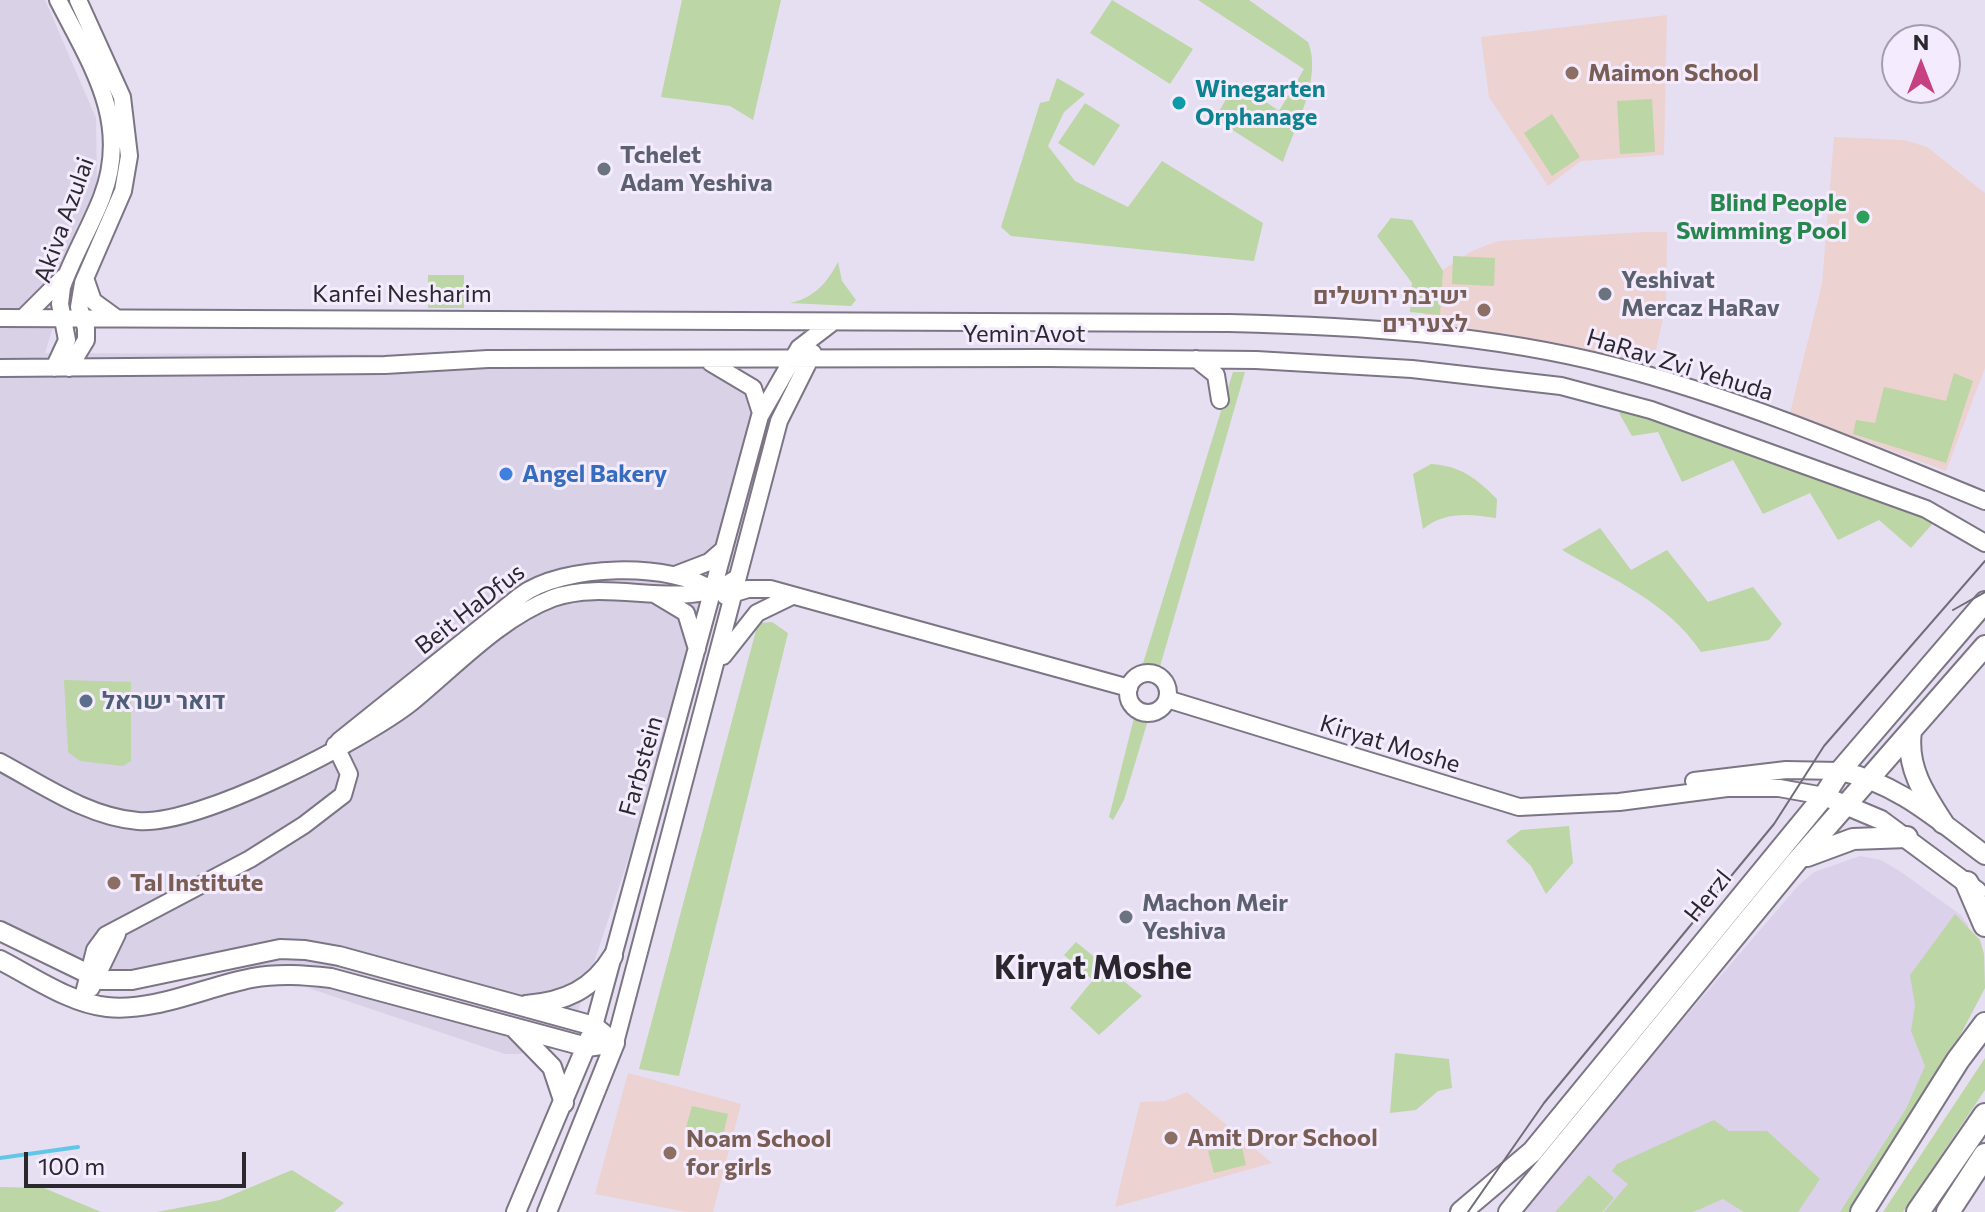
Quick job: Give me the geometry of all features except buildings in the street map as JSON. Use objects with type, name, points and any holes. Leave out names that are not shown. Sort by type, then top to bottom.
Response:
[{"type":"highway","points":[[1967,883],[1985,925]]},
{"type":"highway","points":[[1958,1060],[1985,1004]]},
{"type":"highway","points":[[1862,1212],[1958,1060],[1985,1024]]},
{"type":"highway","points":[[1918,1212],[1985,1115]]},
{"type":"highway","points":[[1948,1212],[1985,1155]]},
{"type":"main road","name":"Herzl","points":[[1461,1212],[1532,1152],[1824,796],[1840,771],[1985,602]]},
{"type":"main road","name":"Herzl","points":[[1509,1212],[1796,862],[1985,646]]},
{"type":"main road","points":[[1911,731],[1910,749],[1915,776],[1943,823]]},
{"type":"main road","points":[[1840,771],[1870,779],[1906,797],[1985,855]]},
{"type":"main road","points":[[1824,796],[1848,803],[1907,837],[1985,897]]},
{"type":"main road","points":[[1796,862],[1853,839],[1907,837]]},
{"type":"main road","points":[[0,931],[92,977],[132,980],[280,949],[339,956],[594,1026],[615,1043]]},
{"type":"main road","points":[[514,1005],[546,1003],[571,996],[591,983],[613,956]]},
{"type":"main road","points":[[0,960],[82,1001],[121,1007],[258,977],[302,974],[331,978],[587,1047],[615,1043]]},
{"type":"main road","points":[[511,1026],[552,1067],[564,1104]]},
{"type":"main road","name":"Farbstein","points":[[516,1212],[564,1104],[594,1026]]},
{"type":"main road","name":"Farbstein","points":[[547,1212],[615,1043]]},
{"type":"street","name":"Akiva Azulai","points":[[58,0],[104,89],[113,138],[107,183],[66,275],[60,298],[67,340],[62,368]]},
{"type":"street","name":"Akiva Azulai","points":[[62,368],[86,340],[79,302],[85,277],[123,191],[129,133],[114,78],[78,0]]},
{"type":"street","points":[[23,318],[66,275]]},
{"type":"street","points":[[85,277],[86,290],[93,301],[117,318]]},
{"type":"street","name":"Kanfei Nesharim","points":[[0,318],[807,329]]},
{"type":"street","name":"Yemin Avot","points":[[807,329],[834,321],[1252,324]]},
{"type":"street","name":"HaRav Zvi Yehuda","points":[[1252,324],[1418,334],[1564,355],[1657,378],[1985,501]]},
{"type":"street","points":[[807,329],[812,360]]},
{"type":"street","name":"Farbstein","points":[[615,1043],[717,666],[725,548],[760,416],[807,329]]},
{"type":"street","points":[[694,358],[722,367],[750,385],[760,399],[760,416]]},
{"type":"street","points":[[0,368],[792,359]]},
{"type":"street","name":"Yemin Avot","points":[[792,359],[1196,359],[1412,369],[1561,386],[1651,410],[1802,463]]},
{"type":"street","points":[[1196,359],[1216,375],[1220,400]]},
{"type":"street","name":"Farbstein","points":[[594,1026],[697,653],[743,551],[780,417],[812,360]]},
{"type":"street","points":[[1802,463],[1813,462],[1819,454],[1819,445],[1812,434]]},
{"type":"street","points":[[1802,463],[1926,509],[1985,543]]},
{"type":"street","points":[[675,575],[709,562],[725,548]]},
{"type":"street","points":[[743,551],[752,575],[785,593]]},
{"type":"street","name":"Beit HaDfus","points":[[333,749],[520,596],[545,580],[584,573],[675,575],[724,596]]},
{"type":"street","points":[[724,596],[753,589],[785,593],[1129,688]]},
{"type":"street","name":"Beit HaDfus","points":[[0,762],[80,805],[104,814],[151,822],[207,807],[333,749],[392,717],[507,623],[534,607],[576,591],[724,596]]},
{"type":"street","points":[[643,591],[670,602],[686,613],[693,629],[697,653]]},
{"type":"street","points":[[717,666],[757,613],[785,593]]},
{"type":"street","points":[[1142,675],[1155,675],[1165,683],[1167,699],[1156,712],[1142,712],[1132,704],[1129,688],[1142,675]]},
{"type":"street","name":"Kiryat Moshe","points":[[1167,699],[1506,805],[1538,808],[1737,788],[1779,788],[1824,796]]},
{"type":"street","points":[[82,1001],[92,977],[99,943],[250,859],[333,804],[341,784],[333,749]]},
{"type":"street","name":"Kiryat Moshe","points":[[1603,801],[1618,795],[1729,776],[1786,770],[1840,771]]},
{"type":"shaded area","points":[[0,0],[45,0],[96,118],[97,185],[45,353],[684,356],[702,358],[756,401],[656,775],[577,1014],[541,1046],[520,1054],[505,1054],[237,964],[111,978],[0,922]]},
{"type":"shaded area","points":[[1667,15],[1664,155],[1581,161],[1548,186],[1489,97],[1481,37]]},
{"type":"shaded area","points":[[1834,137],[1904,140],[1927,147],[1985,193],[1985,368],[1946,471],[1790,413],[1822,284]]},
{"type":"shaded area","points":[[1667,232],[1666,305],[1651,372],[1422,334],[1429,279],[1472,251],[1498,241]]},
{"type":"shaded area","points":[[1860,856],[1881,860],[1961,915],[1968,925],[1977,983],[1850,1212],[1517,1212],[1798,886],[1814,872]]},
{"type":"shaded area","points":[[628,1073],[741,1104],[713,1212],[686,1212],[595,1194]]},
{"type":"shaded area","points":[[1187,1092],[1272,1163],[1115,1207],[1140,1102],[1165,1101]]},
{"type":"green space","points":[[682,0],[781,0],[753,120],[730,106],[661,97]]},
{"type":"green space","points":[[1112,0],[1193,49],[1170,84],[1090,33]]},
{"type":"green space","points":[[1198,0],[1249,0],[1308,42],[1312,56],[1310,87],[1283,162],[1215,119],[1236,81],[1279,111],[1304,69]]},
{"type":"green space","points":[[1057,78],[1085,94],[1064,112],[1048,146],[1075,181],[1128,207],[1162,161],[1263,223],[1254,261],[1011,236],[1001,227],[1040,103],[1049,101]]},
{"type":"green space","points":[[1652,99],[1655,152],[1620,154],[1617,101]]},
{"type":"green space","points":[[1085,103],[1120,125],[1094,166],[1058,143]]},
{"type":"green space","points":[[1552,114],[1580,157],[1552,176],[1524,133]]},
{"type":"green space","points":[[1391,218],[1412,220],[1443,271],[1440,315],[1410,312],[1412,283],[1377,236]]},
{"type":"green space","points":[[1453,256],[1495,258],[1494,286],[1452,284]]},
{"type":"green space","points":[[838,262],[842,281],[856,300],[851,306],[790,303],[819,288]]},
{"type":"green space","points":[[428,275],[464,275],[464,308],[428,308]]},
{"type":"green space","points":[[1233,372],[1245,372],[1159,670],[1149,667],[1141,670]]},
{"type":"green space","points":[[1954,373],[1973,381],[1946,463],[1853,434],[1856,420],[1875,423],[1884,387],[1946,401]]},
{"type":"green space","points":[[1631,406],[1764,461],[1783,462],[1935,521],[1911,548],[1879,520],[1838,540],[1810,493],[1763,514],[1733,460],[1682,482],[1658,432],[1632,436],[1619,413]]},
{"type":"green space","points":[[1431,464],[1460,470],[1482,485],[1497,499],[1496,518],[1449,517],[1423,529],[1413,474]]},
{"type":"green space","points":[[1600,528],[1631,570],[1667,550],[1708,602],[1753,587],[1782,624],[1769,640],[1701,652],[1688,634],[1656,605],[1562,550]]},
{"type":"green space","points":[[772,622],[788,633],[679,1076],[639,1069],[758,623]]},
{"type":"green space","points":[[64,680],[131,682],[131,761],[123,766],[80,761],[68,752]]},
{"type":"green space","points":[[1135,714],[1148,720],[1124,800],[1113,820],[1109,817]]},
{"type":"green space","points":[[1569,826],[1573,863],[1546,894],[1531,866],[1506,841],[1521,830]]},
{"type":"green space","points":[[1955,914],[1980,940],[1984,954],[1985,988],[1917,1117],[1856,1212],[1840,1212],[1906,1109],[1925,1066],[1911,1031],[1915,1005],[1910,975]]},
{"type":"green space","points":[[1076,942],[1142,996],[1099,1035],[1070,1008],[1093,980],[1064,955]]},
{"type":"green space","points":[[1395,1053],[1449,1059],[1452,1088],[1438,1091],[1416,1110],[1390,1113]]},
{"type":"green space","points":[[1985,1058],[1985,1090],[1903,1212],[1883,1212]]},
{"type":"green space","points":[[692,1106],[728,1114],[722,1140],[685,1131]]},
{"type":"green space","points":[[1714,1120],[1729,1131],[1767,1131],[1820,1179],[1798,1212],[1744,1212],[1723,1199],[1693,1212],[1604,1212],[1628,1184],[1612,1171],[1617,1164]]},
{"type":"green space","points":[[1241,1143],[1246,1165],[1214,1173],[1208,1151]]},
{"type":"green space","points":[[292,1170],[344,1203],[334,1212],[157,1212],[220,1200]]},
{"type":"green space","points":[[1589,1175],[1614,1198],[1602,1212],[1555,1212]]},
{"type":"green space","points":[[0,1187],[44,1188],[101,1212],[0,1212]]},
{"type":"waterway","points":[[0,1158],[78,1147]]},
{"type":"tram line","points":[[1468,1212],[1544,1103],[1774,824],[1824,746],[1985,561]]},
{"type":"tram line","points":[[1953,610],[1985,592]]},
{"type":"place","name":"Maimon School","points":[[1572,73]]},
{"type":"place","name":"Winegarten Orphanage","points":[[1179,103]]},
{"type":"place","name":"Tchelet Adam Yeshiva","points":[[604,169]]},
{"type":"place","name":"Blind People Swimming Pool","points":[[1863,217]]},
{"type":"place","name":"Yeshivat Mercaz HaRav","points":[[1605,294]]},
{"type":"place","name":"ישיבת ירושלים לצעירים","points":[[1484,310]]},
{"type":"place","name":"Angel Bakery","points":[[506,474]]},
{"type":"place","name":"דואר ישראל","points":[[86,701]]},
{"type":"place","name":"Tal Institute","points":[[114,883]]},
{"type":"place","name":"Machon Meir Yeshiva","points":[[1126,917]]},
{"type":"place","name":"Amit Dror School","points":[[1171,1138]]},
{"type":"place","name":"Noam School for girls","points":[[670,1153]]},
{"type":"district","name":"Kiryat Moshe","points":[[1093,968]]}]
